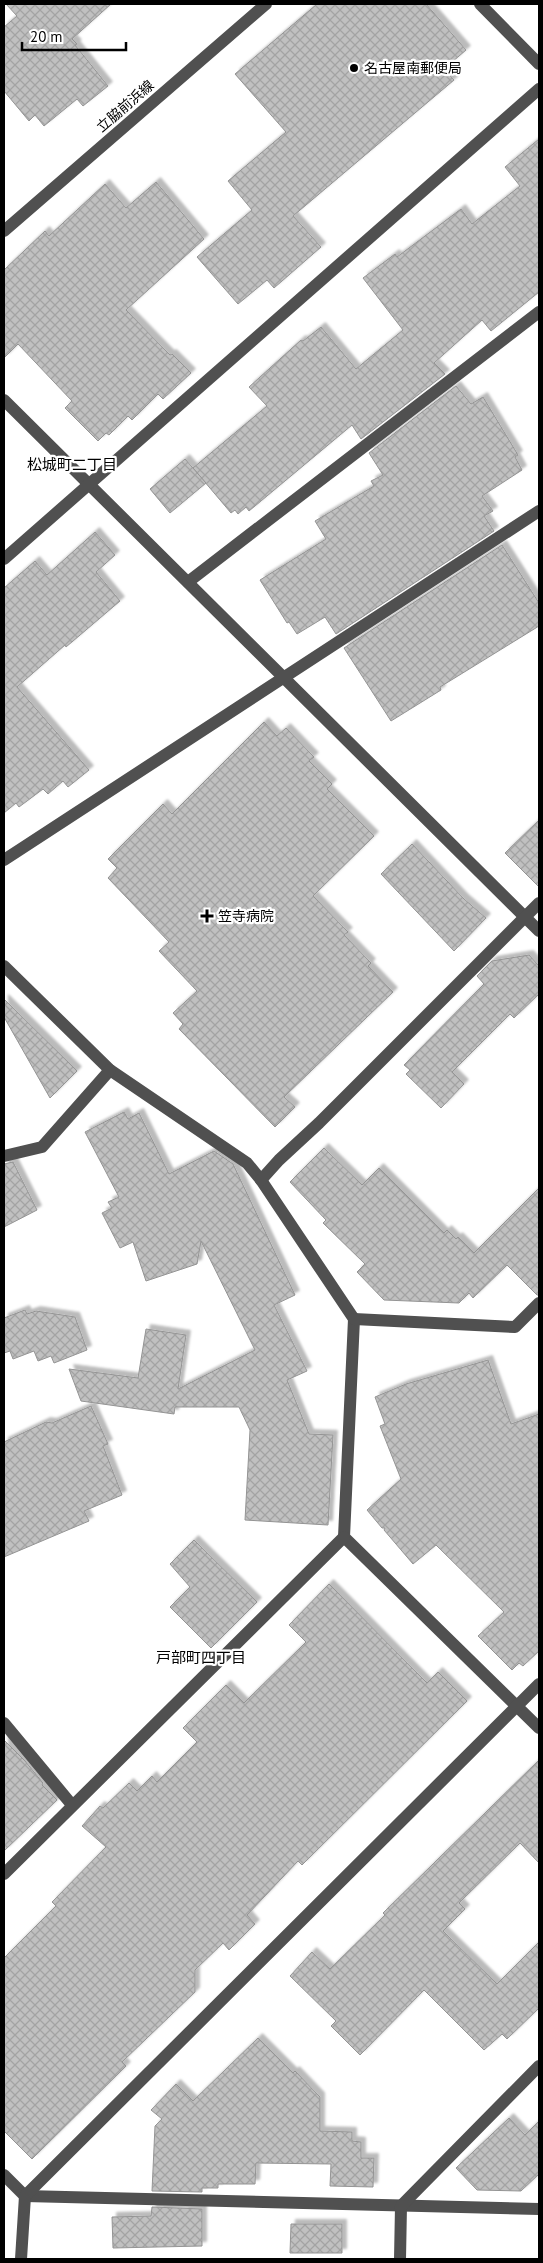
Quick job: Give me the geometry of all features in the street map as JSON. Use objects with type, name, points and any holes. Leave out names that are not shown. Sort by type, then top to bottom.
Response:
[{"type":"street","name":"立脇前浜線","points":[[4,231],[266,4]]},
{"type":"street","points":[[480,4],[539,64]]},
{"type":"street","points":[[4,559],[539,89]]},
{"type":"street","points":[[188,582],[539,312]]},
{"type":"street","points":[[4,400],[539,931]]},
{"type":"street","points":[[4,860],[539,511]]},
{"type":"street","points":[[261,1180],[539,903]]},
{"type":"street","points":[[4,966],[110,1070],[247,1163],[261,1180],[354,1320],[344,1537],[4,1874]]},
{"type":"street","points":[[4,1156],[42,1147],[110,1070]]},
{"type":"street","points":[[354,1320],[515,1328],[539,1303]]},
{"type":"street","points":[[344,1537],[539,1728]]},
{"type":"street","points":[[22,2259],[25,2196],[539,1684]]},
{"type":"street","points":[[4,1723],[72,1805]]},
{"type":"street","points":[[400,2259],[401,2206],[539,2066]]},
{"type":"street","points":[[4,2175],[25,2196],[539,2209]]},
{"type":"building","points":[[6,4],[111,4],[72,39],[108,86],[83,106],[77,99],[44,126],[35,115],[29,121],[4,91],[4,27],[17,16]]},
{"type":"building","points":[[317,4],[426,4],[466,50],[444,69],[454,80],[293,216],[321,247],[274,288],[267,280],[238,304],[197,257],[252,210],[228,181],[286,132],[235,74]]},
{"type":"building","points":[[539,139],[539,292],[491,331],[482,320],[434,363],[445,374],[361,439],[352,425],[249,511],[246,507],[238,514],[235,510],[231,513],[193,468],[267,406],[249,387],[301,340],[303,341],[321,327],[356,369],[403,330],[363,278],[395,254],[397,257],[461,209],[472,224],[520,186],[505,167]]},
{"type":"building","points":[[156,182],[204,239],[126,310],[170,355],[172,354],[191,373],[163,399],[158,394],[132,420],[128,416],[109,435],[106,433],[98,441],[65,408],[72,401],[18,344],[4,358],[4,270],[45,231],[49,236],[105,184],[126,208]]},
{"type":"building","points":[[456,386],[471,404],[483,397],[518,455],[515,457],[522,470],[482,496],[493,511],[484,516],[494,531],[336,634],[325,617],[297,634],[289,622],[287,623],[260,580],[326,539],[315,521],[374,486],[371,481],[383,475],[369,453]]},
{"type":"building","points":[[185,459],[206,483],[170,513],[150,489]]},
{"type":"building","points":[[95,532],[115,555],[96,572],[120,601],[17,687],[89,770],[68,787],[63,781],[48,794],[43,789],[19,807],[16,803],[4,813],[4,588],[35,561],[47,575]]},
{"type":"building","points":[[502,545],[539,603],[539,626],[440,687],[441,690],[391,721],[344,648]]},
{"type":"building","name":"笠寺病院","points":[[264,722],[277,736],[286,728],[314,757],[309,761],[332,784],[327,789],[374,836],[313,896],[348,932],[344,935],[371,963],[368,966],[393,992],[284,1097],[295,1107],[275,1127],[179,1029],[183,1024],[173,1013],[197,991],[159,951],[169,942],[108,878],[117,868],[108,859],[163,804],[172,814]]},
{"type":"building","points":[[539,820],[539,887],[505,853]]},
{"type":"building","points":[[412,844],[464,899],[486,918],[454,951],[381,874]]},
{"type":"building","points":[[529,955],[539,966],[539,994],[514,1018],[510,1014],[452,1072],[464,1084],[441,1108],[406,1074],[410,1070],[404,1065],[484,984],[477,976],[492,961]]},
{"type":"building","points":[[4,999],[77,1071],[50,1098],[4,1017]]},
{"type":"building","points":[[124,1112],[128,1119],[139,1113],[169,1174],[214,1151],[233,1164],[295,1295],[274,1305],[307,1371],[287,1380],[309,1434],[333,1435],[328,1525],[245,1520],[250,1430],[239,1407],[175,1407],[174,1414],[81,1401],[69,1369],[138,1378],[146,1329],[186,1335],[178,1389],[255,1350],[201,1241],[197,1264],[146,1281],[133,1242],[120,1248],[102,1213],[112,1208],[108,1202],[119,1197],[85,1132]]},
{"type":"building","points":[[324,1148],[362,1185],[379,1168],[444,1233],[447,1230],[456,1239],[458,1237],[474,1253],[539,1188],[539,1295],[507,1265],[473,1298],[469,1293],[459,1303],[384,1300],[357,1272],[365,1264],[323,1223],[326,1220],[290,1182]]},
{"type":"building","points":[[13,1162],[37,1210],[4,1227],[4,1164]]},
{"type":"building","points":[[25,1310],[27,1314],[36,1311],[75,1317],[87,1350],[54,1363],[51,1356],[38,1361],[34,1351],[13,1359],[10,1351],[4,1353],[4,1318]]},
{"type":"building","points":[[488,1360],[511,1424],[539,1414],[539,1651],[523,1666],[519,1663],[512,1670],[478,1636],[504,1612],[436,1545],[413,1564],[384,1530],[385,1528],[382,1528],[367,1510],[401,1479],[380,1426],[385,1424],[375,1397],[406,1384]]},
{"type":"building","points":[[91,1406],[108,1444],[103,1446],[122,1495],[84,1511],[89,1521],[4,1557],[4,1442],[46,1422],[52,1423]]},
{"type":"building","points":[[194,1540],[257,1602],[211,1648],[170,1607],[190,1587],[170,1564]]},
{"type":"building","points":[[329,1584],[427,1683],[438,1672],[467,1701],[302,1865],[298,1861],[247,1915],[255,1924],[229,1950],[223,1943],[195,1970],[195,1992],[122,2062],[126,2066],[32,2159],[4,2131],[4,1958],[56,1906],[52,1902],[106,1847],[82,1826],[100,1806],[103,1808],[129,1783],[137,1791],[152,1776],[157,1782],[197,1742],[183,1728],[226,1685],[244,1703],[306,1642],[289,1625]]},
{"type":"building","points":[[4,1740],[25,1761],[43,1783],[42,1785],[57,1800],[4,1851]]},
{"type":"building","points":[[539,1760],[539,1863],[520,1843],[459,1903],[465,1909],[443,1931],[497,1984],[539,1942],[539,2008],[507,2039],[502,2034],[484,2050],[424,1990],[360,2055],[331,2026],[336,2021],[290,1976],[312,1952],[330,1969],[385,1915],[383,1913]]},
{"type":"building","points":[[258,2038],[293,2073],[295,2071],[320,2097],[320,2131],[352,2132],[352,2141],[361,2142],[361,2158],[374,2158],[373,2187],[330,2186],[331,2164],[256,2163],[255,2184],[218,2184],[218,2188],[202,2188],[202,2192],[152,2191],[155,2126],[162,2119],[151,2110],[176,2084],[193,2101]]},
{"type":"building","points":[[509,2118],[525,2135],[539,2121],[539,2174],[521,2191],[477,2190],[456,2168]]},
{"type":"building","points":[[152,2207],[202,2209],[202,2246],[113,2248],[112,2217],[151,2216]]},
{"type":"building","points":[[291,2224],[342,2224],[342,2253],[290,2253]]},
{"type":"place","name":"名古屋南郵便局","points":[[354,68]]},
{"type":"place","name":"笠寺病院","points":[[207,916]]},
{"type":"district","name":"松城町二丁目","points":[[72,465]]},
{"type":"district","name":"戸部町四丁目","points":[[201,1658]]}]
